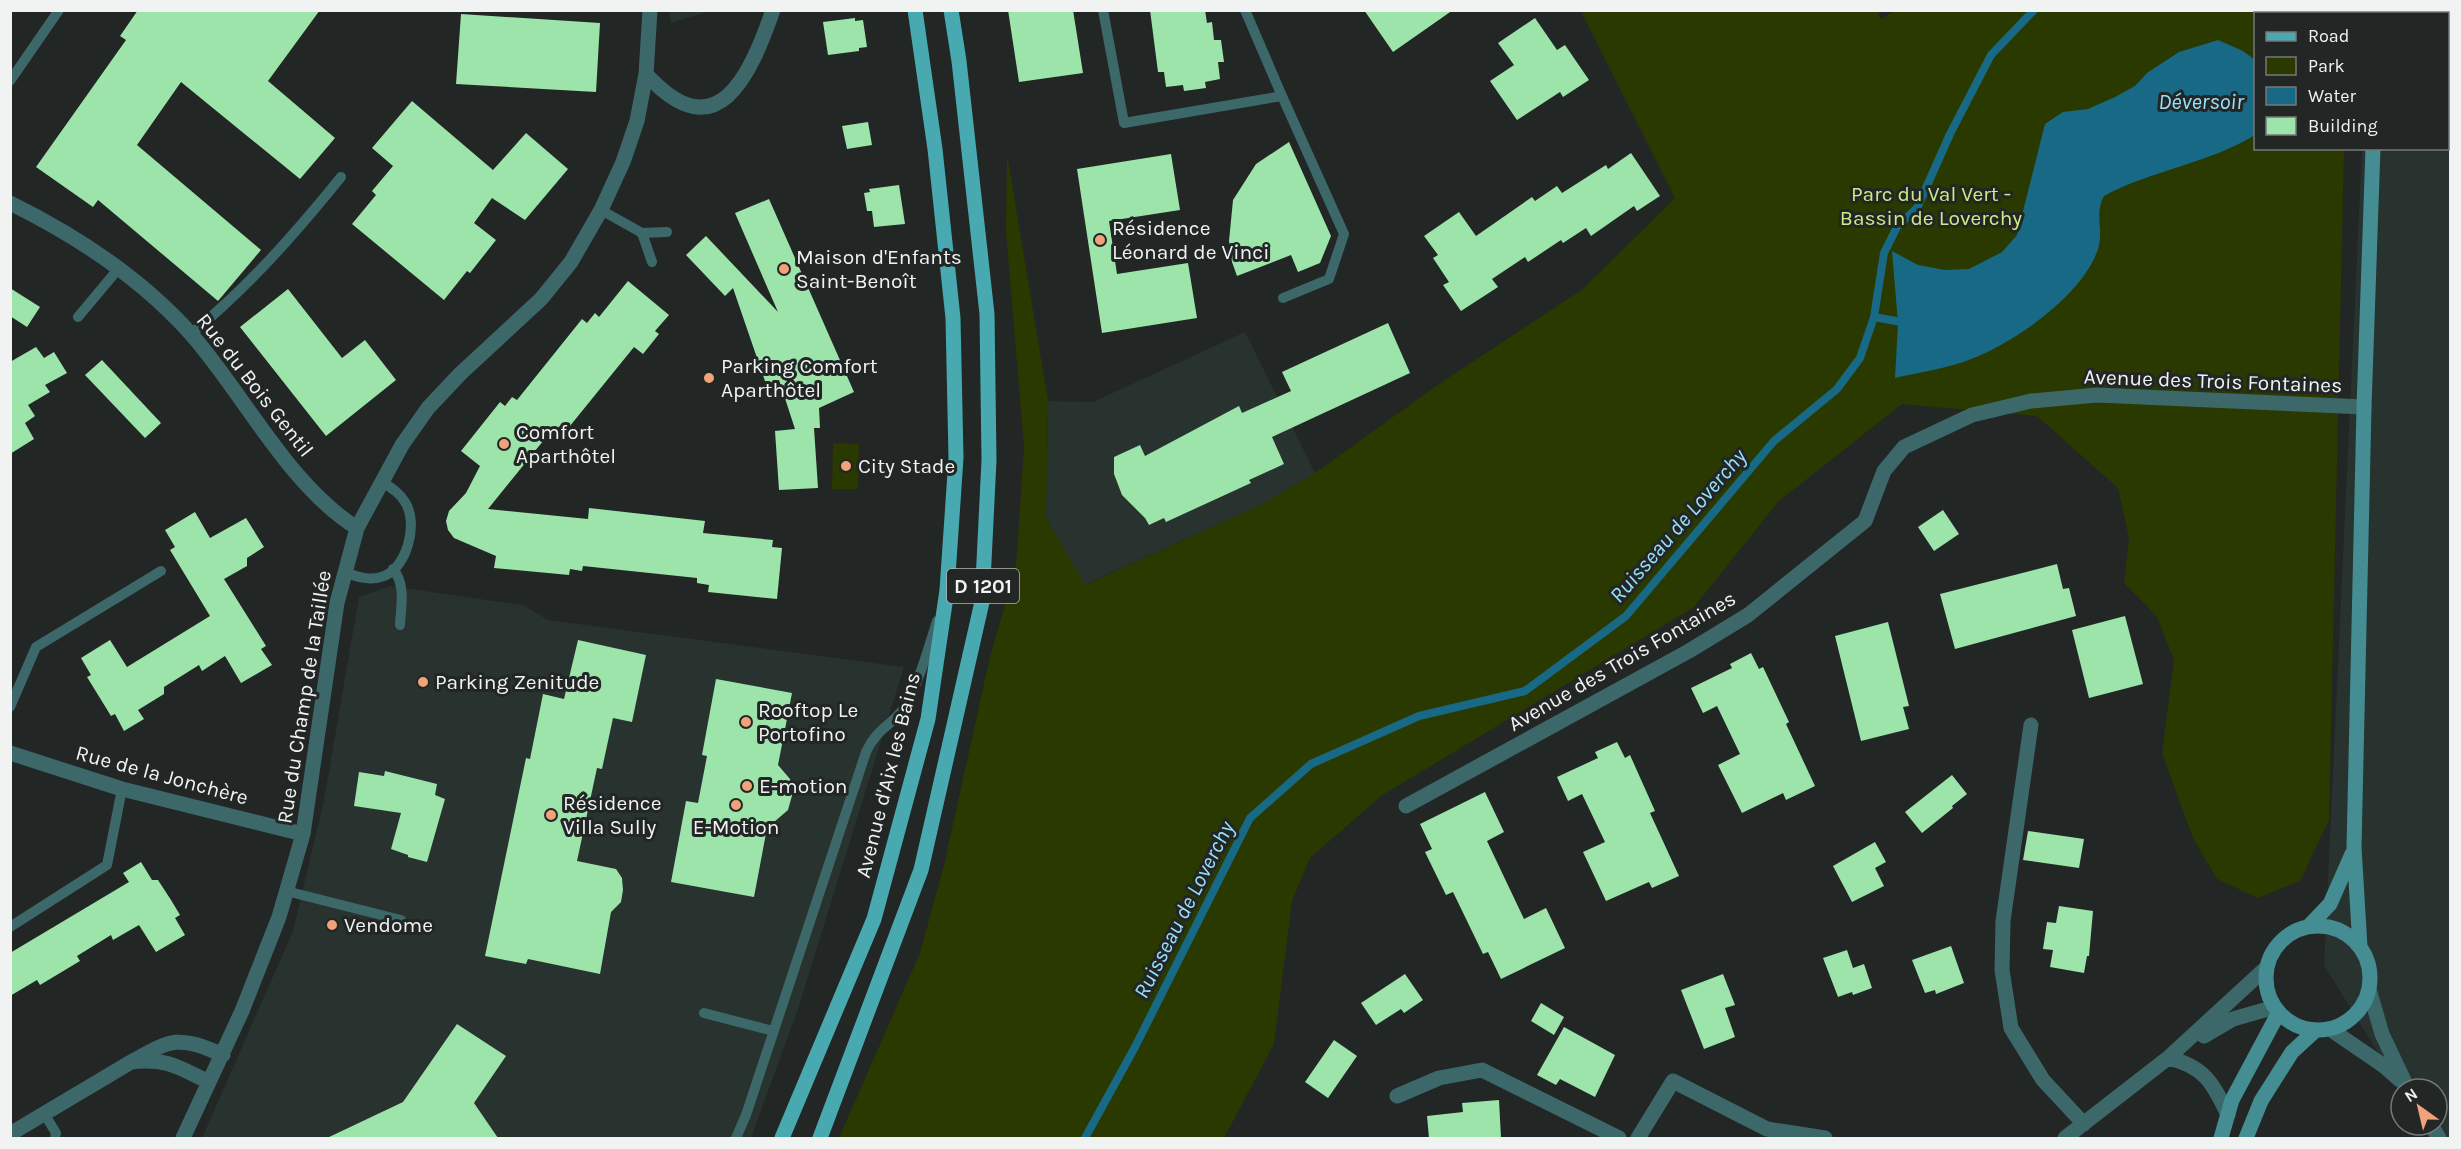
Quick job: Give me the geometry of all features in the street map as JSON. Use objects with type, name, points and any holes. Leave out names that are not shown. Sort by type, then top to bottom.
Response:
[{"type":"main road","name":"Avenue d'Aix les Bains","points":[[782,1138],[874,920],[928,719],[947,590],[956,458],[953,318],[935,149],[915,10]]},
{"type":"main road","name":"D 1201","points":[[820,1138],[921,870],[982,602],[988,460],[987,314],[959,61],[951,10]]},
{"type":"street","name":"Rue du Champ de la Taillée","points":[[183,1138],[223,1055],[279,917],[303,834],[337,603],[357,528],[402,445],[428,408],[541,299],[571,262],[602,210],[627,152],[637,121],[646,74],[650,10]]},
{"type":"street","points":[[646,74],[663,92],[685,105],[708,106],[719,102],[729,96],[751,65],[773,10]]},
{"type":"street","name":"Avenue des Trois Fontaines","points":[[2360,947],[2354,847],[2364,407],[2373,150]]},
{"type":"street","name":"Rue du Bois Gentil","points":[[10,203],[51,223],[119,268],[164,307],[191,334],[302,479],[345,520],[357,528]]},
{"type":"street","name":"Avenue des Trois Fontaines","points":[[1406,806],[1689,651],[1748,615],[1865,520],[1884,471],[1905,447],[1972,415],[2031,401],[2097,395],[2364,407]]},
{"type":"street","points":[[2031,725],[2003,921],[2002,970],[2012,1028],[2016,1036],[2043,1080],[2084,1124]]},
{"type":"street","name":"Rue de la Jonchère","points":[[10,753],[122,789],[303,834]]},
{"type":"street","name":"Avenue des Trois Fontaines","points":[[2308,927],[2330,904],[2354,847]]},
{"type":"street","points":[[2246,1138],[2261,1101],[2292,1052],[2323,1029],[2344,1023],[2355,1014],[2364,1003],[2369,989],[2370,974],[2367,960],[2360,947],[2350,936],[2322,926],[2308,927],[2294,932],[2282,941],[2273,953],[2268,967],[2267,987],[2277,1010],[2296,1024],[2323,1029],[2384,1066],[2396,1077]]},
{"type":"street","points":[[2065,1138],[2168,1058],[2268,967]]},
{"type":"street","points":[[2369,989],[2382,1034],[2401,1077]]},
{"type":"street","points":[[2168,1058],[2228,1021],[2277,1010]]},
{"type":"street","points":[[2221,1138],[2232,1100],[2277,1010]]},
{"type":"street","points":[[10,1134],[163,1044],[179,1041],[194,1042],[223,1055]]},
{"type":"street","points":[[2168,1058],[2186,1062],[2203,1072],[2217,1091],[2228,1114]]},
{"type":"street","points":[[131,1062],[153,1059],[168,1062],[209,1082]]},
{"type":"street","points":[[1397,1096],[1439,1078],[1482,1070],[1619,1138]]},
{"type":"street","points":[[1638,1138],[1673,1081],[1767,1129],[1821,1138]]},
{"type":"lane","points":[[10,81],[59,10]]},
{"type":"lane","points":[[1103,10],[1124,123],[1282,96]]},
{"type":"lane","points":[[1245,10],[1344,234],[1329,279],[1283,298]]},
{"type":"lane","name":"Rue du Bois Gentil","points":[[191,334],[252,279],[296,232],[341,177]]},
{"type":"lane","points":[[602,210],[642,233],[667,232]]},
{"type":"lane","points":[[642,233],[652,262]]},
{"type":"lane","points":[[78,317],[119,268]]},
{"type":"lane","points":[[345,572],[364,578],[382,577],[393,569],[404,556],[412,532],[407,504],[399,494],[381,481]]},
{"type":"lane","points":[[393,569],[400,577],[402,595],[400,625]]},
{"type":"lane","points":[[10,707],[36,647],[161,571]]},
{"type":"lane","points":[[736,1138],[746,1115],[871,739],[905,707],[918,679],[947,590]]},
{"type":"lane","points":[[10,927],[107,865],[122,789]]},
{"type":"lane","points":[[286,891],[401,920]]},
{"type":"lane","points":[[704,1012],[773,1031]]},
{"type":"lane","points":[[45,1115],[56,1133],[55,1138]]},
{"type":"shaded area","points":[[669,10],[710,10],[710,11],[671,23]]},
{"type":"shaded area","points":[[2368,11],[2450,11],[2450,1138],[2430,1138],[2449,1137],[2449,1077],[2393,1077],[2324,965],[2362,150],[2449,150],[2449,12]]},
{"type":"shaded area","points":[[1245,332],[1315,473],[1262,504],[1084,585],[1046,518],[1048,401],[1093,402]]},
{"type":"shaded area","points":[[390,586],[523,605],[548,620],[904,667],[798,1009],[751,1138],[202,1138],[293,931],[324,800],[359,597]]},
{"type":"green space","name":"Parc du Val Vert - Bassin de Loverchy","points":[[1877,10],[1881,19],[1895,10],[2346,11],[2254,12],[2254,150],[2344,150],[2329,820],[2300,881],[2258,898],[2217,879],[2193,838],[2162,753],[2174,660],[2157,617],[2124,583],[2129,538],[2118,488],[2037,416],[1902,404],[1779,501],[1694,607],[1381,796],[1310,858],[1292,901],[1274,1044],[1224,1138],[839,1138],[920,953],[944,865],[990,657],[1016,567],[1024,447],[1006,232],[1007,154],[1048,401],[1046,518],[1085,585],[1262,504],[1315,473],[1439,384],[1583,289],[1675,198],[1581,11]]},
{"type":"green space","name":"City Stade","points":[[833,443],[859,444],[858,489],[832,489]]},
{"type":"water","name":"Déversoir","points":[[2218,40],[2243,51],[2254,59],[2254,136],[2219,153],[2142,179],[2104,196],[2099,215],[2098,249],[2090,266],[2063,300],[2026,329],[1988,352],[1943,368],[1895,378],[1898,323],[1892,251],[1918,265],[1945,270],[1969,269],[2002,252],[2017,235],[2045,124],[2063,112],[2088,109],[2115,97],[2135,86],[2147,73],[2179,52]]},
{"type":"building","points":[[138,10],[320,10],[268,81],[335,138],[300,179],[181,82],[137,145],[261,250],[218,301],[98,200],[93,207],[36,167],[126,40],[120,36]]},
{"type":"building","points":[[1008,10],[1073,10],[1083,73],[1019,82]]},
{"type":"building","points":[[1150,10],[1205,10],[1207,23],[1212,22],[1214,40],[1221,40],[1224,62],[1218,62],[1220,79],[1205,82],[1206,88],[1184,91],[1183,85],[1166,87],[1164,72],[1158,72]]},
{"type":"building","points":[[1364,10],[1453,10],[1393,52]]},
{"type":"building","points":[[461,14],[600,23],[596,92],[456,84]]},
{"type":"building","points":[[855,18],[855,21],[863,20],[867,47],[859,48],[859,51],[828,55],[823,22]]},
{"type":"building","points":[[1535,18],[1557,50],[1565,45],[1589,80],[1563,97],[1560,92],[1517,120],[1490,81],[1514,65],[1498,43]]},
{"type":"building","points":[[412,101],[493,170],[526,133],[568,169],[525,220],[492,198],[474,223],[496,240],[470,273],[467,271],[444,300],[352,224],[376,195],[372,191],[393,166],[372,148]]},
{"type":"building","points":[[868,122],[872,145],[847,149],[842,126]]},
{"type":"building","points":[[1289,142],[1331,236],[1320,263],[1298,272],[1291,255],[1237,276],[1229,241],[1233,200],[1256,164]]},
{"type":"building","points":[[1631,153],[1660,196],[1637,211],[1634,206],[1591,236],[1586,228],[1563,243],[1561,240],[1528,262],[1525,257],[1492,279],[1498,287],[1461,311],[1443,285],[1449,282],[1433,258],[1438,255],[1424,236],[1459,212],[1476,236],[1532,197],[1535,201],[1557,186],[1562,193],[1606,165],[1608,169]]},
{"type":"building","name":"Résidence Léonard de Vinci","points":[[1171,154],[1180,210],[1109,221],[1117,274],[1188,263],[1197,318],[1102,333],[1077,169]]},
{"type":"building","points":[[899,185],[905,224],[874,227],[872,211],[867,211],[864,193],[870,192],[869,189]]},
{"type":"building","points":[[769,199],[854,392],[819,408],[820,428],[814,428],[818,488],[779,490],[775,431],[795,429],[779,380],[766,384],[733,288],[725,296],[686,255],[706,236],[778,312],[735,213]]},
{"type":"building","name":"Comfort Aparthôtel","points":[[628,281],[669,315],[655,331],[659,334],[643,354],[634,347],[561,437],[552,430],[488,509],[588,519],[589,508],[705,521],[703,533],[773,540],[772,547],[782,548],[777,599],[708,592],[709,585],[697,583],[697,578],[583,566],[582,571],[570,569],[569,575],[494,568],[496,556],[454,538],[448,530],[446,521],[449,511],[466,493],[480,466],[461,451],[500,402],[505,406],[512,397],[517,400],[582,319],[587,323],[595,313],[599,317]]},
{"type":"building","points":[[10,288],[40,307],[27,327],[10,316]]},
{"type":"building","points":[[288,289],[342,358],[365,340],[396,380],[326,436],[240,327]]},
{"type":"building","points":[[1388,323],[1410,373],[1272,437],[1284,464],[1249,480],[1251,483],[1166,522],[1164,518],[1149,525],[1122,495],[1114,474],[1114,457],[1140,445],[1145,456],[1239,406],[1242,413],[1291,391],[1282,372]]},
{"type":"building","points":[[36,347],[44,358],[54,352],[67,373],[45,385],[50,392],[28,405],[35,416],[25,423],[34,439],[10,454],[10,362]]},
{"type":"building","points":[[102,360],[161,423],[145,438],[85,375]]},
{"type":"building","points":[[1943,510],[1959,534],[1934,551],[1918,527]]},
{"type":"building","points":[[195,512],[210,538],[246,518],[264,547],[247,558],[247,566],[224,579],[266,646],[261,649],[272,665],[241,683],[225,656],[202,671],[199,665],[164,687],[164,694],[138,710],[144,719],[124,731],[115,714],[111,716],[87,677],[91,675],[81,658],[110,640],[127,667],[210,616],[170,550],[175,547],[165,530]]},
{"type":"building","points":[[2057,564],[2063,589],[2069,588],[2076,616],[1955,649],[1940,594]]},
{"type":"building","points":[[2125,616],[2143,684],[2089,698],[2072,630]]},
{"type":"building","points":[[1888,622],[1909,706],[1903,707],[1909,729],[1861,741],[1835,636]]},
{"type":"building","name":"Résidence Villa Sully","points":[[578,640],[646,655],[632,722],[613,718],[602,769],[597,768],[577,861],[616,869],[622,878],[621,902],[611,912],[600,974],[528,959],[526,964],[485,956],[526,758],[530,759],[543,694],[564,699]]},
{"type":"building","points":[[1751,653],[1759,669],[1763,667],[1789,722],[1786,724],[1815,786],[1786,800],[1783,793],[1742,813],[1718,765],[1740,754],[1717,706],[1703,713],[1691,688],[1732,668],[1730,664]]},
{"type":"building","name":"E-motion","points":[[716,679],[792,693],[778,765],[790,779],[793,792],[788,810],[767,828],[754,897],[671,882],[686,801],[698,803],[707,756],[702,755]]},
{"type":"building","points":[[1617,742],[1625,758],[1630,755],[1655,811],[1650,813],[1679,876],[1652,888],[1649,882],[1606,901],[1583,852],[1605,842],[1582,794],[1568,801],[1557,777],[1598,758],[1595,752]]},
{"type":"building","points":[[385,771],[437,784],[435,795],[445,799],[427,862],[391,849],[401,813],[354,806],[359,772],[384,776]]},
{"type":"building","points":[[1952,775],[1967,794],[1922,833],[1905,812]]},
{"type":"building","points":[[1485,792],[1504,832],[1487,841],[1524,919],[1546,908],[1565,948],[1501,979],[1488,952],[1483,954],[1453,892],[1446,895],[1425,852],[1432,849],[1420,824]]},
{"type":"building","points":[[2028,831],[2084,839],[2079,868],[2023,860]]},
{"type":"building","points":[[1875,842],[1886,862],[1875,868],[1884,886],[1852,902],[1833,866]]},
{"type":"building","points":[[141,862],[152,880],[158,880],[171,900],[180,915],[175,918],[185,935],[156,952],[139,925],[113,940],[111,935],[77,956],[80,961],[40,985],[37,980],[10,996],[10,953],[129,882],[123,873]]},
{"type":"building","points":[[2059,906],[2093,911],[2089,956],[2087,956],[2084,973],[2050,967],[2053,950],[2043,949],[2047,922],[2056,923]]},
{"type":"building","points":[[1951,946],[1964,983],[1936,994],[1935,990],[1925,993],[1912,960]]},
{"type":"building","points":[[1847,950],[1853,968],[1864,964],[1872,988],[1853,995],[1852,992],[1838,997],[1823,958]]},
{"type":"building","points":[[1405,974],[1423,1000],[1404,1013],[1401,1009],[1376,1025],[1361,1003]]},
{"type":"building","points":[[1723,974],[1735,1005],[1725,1008],[1735,1037],[1704,1049],[1681,990]]},
{"type":"building","points":[[1541,1003],[1564,1017],[1554,1035],[1531,1021]]},
{"type":"building","points":[[457,1024],[506,1056],[474,1103],[498,1138],[327,1138],[403,1102]]},
{"type":"building","points":[[1564,1027],[1615,1055],[1595,1097],[1560,1079],[1556,1085],[1537,1075]]},
{"type":"building","points":[[1334,1040],[1357,1056],[1328,1098],[1305,1082]]},
{"type":"building","points":[[1499,1100],[1501,1138],[1429,1138],[1427,1116],[1463,1112],[1462,1103]]},
{"type":"waterway","name":"Ruisseau de Loverchy","points":[[1085,1138],[1135,1047],[1250,818],[1311,764],[1419,716],[1525,691],[1626,616],[1774,441],[1837,389],[1860,358],[1874,317],[1884,253],[1897,227],[1917,208],[1950,134],[1991,55],[2034,10]]},
{"type":"waterway","points":[[1874,317],[1907,323]]},
{"type":"place","name":"Résidence Léonard de Vinci","points":[[1100,240]]},
{"type":"place","name":"Maison d'Enfants Saint-Benoît","points":[[784,269]]},
{"type":"place","name":"Parking Comfort Aparthôtel","points":[[709,378]]},
{"type":"place","name":"Comfort Aparthôtel","points":[[504,444]]},
{"type":"place","name":"City Stade","points":[[846,466]]},
{"type":"place","name":"Parking Zenitude","points":[[423,682]]},
{"type":"place","name":"Rooftop Le Portofino","points":[[746,722]]},
{"type":"place","name":"E-motion","points":[[747,786]]},
{"type":"place","name":"E-Motion","points":[[736,805]]},
{"type":"place","name":"Résidence Villa Sully","points":[[551,815]]},
{"type":"place","name":"Vendome","points":[[332,925]]}]
